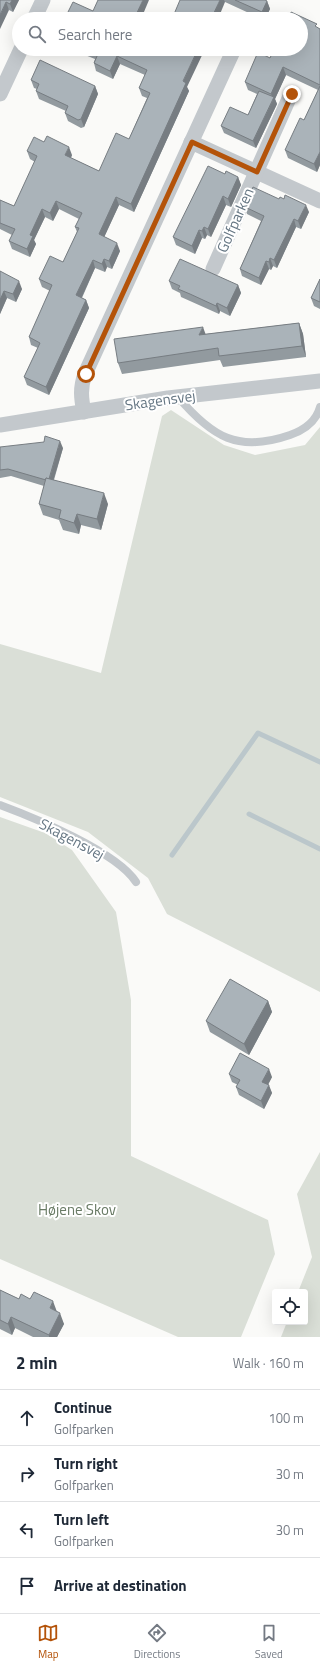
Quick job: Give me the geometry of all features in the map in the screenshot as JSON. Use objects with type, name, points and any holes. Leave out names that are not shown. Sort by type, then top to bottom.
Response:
[{"type":"street","points":[[37,12],[43,0]]},
{"type":"street","points":[[0,94],[18,56]]},
{"type":"street","points":[[84,412],[81,390],[86,374],[231,56]]},
{"type":"street","name":"Golfparken","points":[[214,268],[292,94]]},
{"type":"street","name":"Golfparken","points":[[192,142],[320,201]]},
{"type":"street","name":"Skagensvej","points":[[0,425],[178,397],[319,384]]},
{"type":"lane","points":[[178,397],[207,427],[221,436],[241,443],[252,444],[265,442],[297,432],[312,423],[320,407]]},
{"type":"lane","name":"Skagensvej","points":[[0,805],[28,816],[81,841],[125,868],[136,882]]},
{"type":"green space","points":[[171,410],[224,445],[255,455],[305,445],[320,427],[320,992],[167,914],[148,878],[88,832],[0,797],[0,644],[101,673],[162,416]]},
{"type":"green space","name":"Højene Skov","points":[[0,817],[45,833],[72,850],[116,912],[131,1000],[131,1156],[268,1220],[275,1254],[241,1337],[178,1337],[0,1259]]},
{"type":"green space","points":[[320,1152],[320,1337],[281,1337],[286,1325],[308,1325],[308,1289],[299,1289],[312,1257],[297,1194]]},
{"type":"building","points":[[0,0],[12,0],[10,4],[6,2],[0,15]]},
{"type":"building","points":[[98,0],[143,0],[137,12],[68,12],[73,2],[93,11]]},
{"type":"building","points":[[180,0],[220,0],[214,12],[175,12]]},
{"type":"building","points":[[235,0],[265,0],[267,1],[262,12]]},
{"type":"building","points":[[308,20],[317,24],[315,26],[320,29],[320,85],[283,67],[271,94],[245,82],[256,56],[266,56],[270,58],[271,56],[308,56]]},
{"type":"building","points":[[97,56],[117,56],[110,71],[94,63]]},
{"type":"building","points":[[117,56],[195,56],[183,81],[186,83],[131,204],[116,197],[99,234],[117,243],[109,261],[104,259],[102,264],[93,260],[76,295],[86,300],[46,387],[24,377],[40,343],[29,337],[52,285],[39,279],[50,256],[63,262],[79,228],[75,227],[82,213],[56,201],[50,213],[42,209],[30,235],[33,236],[27,249],[9,241],[15,229],[0,223],[0,200],[14,206],[37,156],[27,151],[34,137],[44,142],[47,136],[69,147],[65,155],[99,171],[116,133],[129,139],[150,93],[139,88],[147,70]]},
{"type":"building","points":[[40,60],[95,86],[81,119],[78,120],[65,113],[68,106],[36,91],[39,84],[31,80]]},
{"type":"building","points":[[320,86],[320,152],[314,164],[285,150],[300,118],[304,120]]},
{"type":"building","points":[[259,91],[274,97],[253,141],[221,126],[230,107],[248,115]]},
{"type":"building","points":[[208,166],[225,174],[226,171],[238,177],[228,199],[223,196],[208,229],[204,227],[202,231],[199,230],[192,246],[173,237]]},
{"type":"building","points":[[253,187],[279,199],[280,197],[284,199],[285,195],[306,205],[298,221],[294,219],[274,260],[270,258],[269,262],[266,261],[259,278],[240,269],[264,216],[245,207]]},
{"type":"building","points":[[180,259],[238,285],[227,308],[217,303],[216,306],[178,289],[180,286],[169,281]]},
{"type":"building","points":[[0,271],[19,281],[13,294],[4,291],[0,300]]},
{"type":"building","points":[[320,279],[320,302],[311,298]]},
{"type":"building","points":[[299,323],[302,346],[219,356],[218,348],[118,363],[114,339],[203,327],[199,335]]},
{"type":"building","points":[[45,436],[60,441],[49,479],[46,478],[46,480],[8,469],[0,470],[0,447],[44,442]]},
{"type":"building","points":[[46,478],[104,493],[97,519],[77,514],[74,523],[59,518],[61,510],[39,504]]},
{"type":"building","points":[[230,979],[268,1001],[244,1044],[206,1021]]},
{"type":"building","points":[[240,1053],[269,1069],[262,1082],[269,1085],[261,1101],[236,1087],[240,1080],[229,1074]]},
{"type":"building","points":[[0,1290],[19,1299],[21,1294],[30,1299],[34,1292],[53,1301],[50,1308],[60,1313],[49,1335],[11,1317],[8,1324],[0,1320]]},
{"type":"waterway","points":[[172,855],[258,733],[320,762]]},
{"type":"waterway","points":[[249,814],[320,849]]},
{"type":"route","points":[[86,374],[192,142],[257,172],[292,94]]}]
